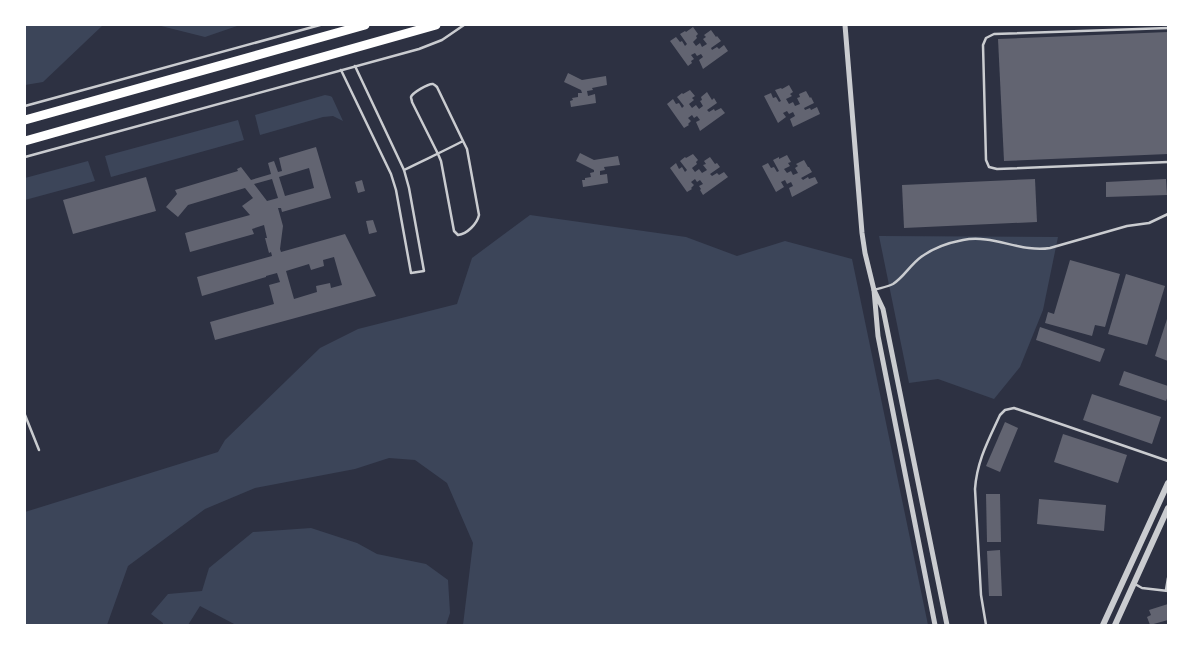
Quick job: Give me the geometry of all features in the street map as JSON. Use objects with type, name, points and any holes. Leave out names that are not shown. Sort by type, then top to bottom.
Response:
[{"type":"main road","points":[[25,120],[365,25]]},
{"type":"main road","points":[[25,141],[436,25]]},
{"type":"street","points":[[845,25],[862,233],[874,290],[878,336],[935,625]]},
{"type":"street","points":[[874,290],[883,309],[947,625]]},
{"type":"street","points":[[1104,625],[1168,483]]},
{"type":"street","points":[[1115,625],[1167,512]]},
{"type":"lane","points":[[25,106],[320,25]]},
{"type":"lane","points":[[25,157],[431,45],[464,25]]},
{"type":"lane","points":[[1168,28],[994,34],[986,38],[983,45],[986,160],[990,167],[997,169],[1168,162]]},
{"type":"lane","points":[[341,70],[391,174],[396,190],[411,274],[424,271],[404,170],[355,66]]},
{"type":"lane","points":[[433,84],[437,87],[464,141],[479,215],[476,222],[464,234],[458,235],[454,231],[441,161],[411,99],[414,93],[429,85],[433,84]]},
{"type":"lane","points":[[404,170],[464,141]]},
{"type":"lane","points":[[874,290],[892,285],[919,259],[932,250],[965,239],[1000,241],[1033,249],[1042,249],[1127,226],[1149,224],[1168,214]]},
{"type":"lane","points":[[986,625],[981,596],[975,490],[976,476],[979,462],[1000,415],[1005,410],[1014,408],[1168,462]]},
{"type":"lane","points":[[25,415],[39,450]]},
{"type":"lane","points":[[1134,583],[1142,588],[1167,590],[1168,578]]},
{"type":"shaded area","points":[[25,25],[103,25],[43,82],[25,85]]},
{"type":"shaded area","points":[[157,25],[240,25],[205,37]]},
{"type":"shaded area","points":[[325,95],[332,97],[343,121],[333,116],[323,117],[260,135],[255,115]]},
{"type":"shaded area","points":[[238,120],[244,140],[111,177],[105,156]]},
{"type":"shaded area","points":[[88,161],[95,181],[25,200],[25,178]]},
{"type":"shaded area","points":[[530,215],[686,237],[737,256],[785,241],[852,259],[928,625],[463,625],[473,543],[447,483],[415,460],[389,458],[355,469],[255,488],[205,509],[128,566],[107,625],[25,625],[25,512],[218,452],[225,440],[320,348],[358,329],[457,304],[472,258]]},
{"type":"shaded area","points":[[879,236],[1058,237],[1043,310],[1020,367],[994,399],[938,379],[909,383]]},
{"type":"shaded area","points":[[311,528],[357,543],[377,554],[426,564],[448,580],[450,613],[446,625],[236,625],[200,606],[188,625],[163,625],[151,614],[168,594],[202,591],[209,568],[253,532]]},
{"type":"building","points":[[693,27],[698,34],[693,42],[696,46],[700,43],[702,47],[707,44],[703,39],[706,37],[704,35],[711,30],[721,41],[711,48],[712,50],[717,47],[719,49],[724,45],[728,51],[703,69],[699,60],[703,57],[701,54],[697,56],[695,53],[691,55],[694,59],[688,66],[670,41],[676,37],[685,46],[687,44],[680,34]]},
{"type":"building","points":[[1168,32],[1168,154],[1004,161],[998,39]]},
{"type":"building","points":[[568,73],[582,80],[606,76],[607,85],[587,91],[588,96],[595,94],[596,103],[571,107],[570,101],[573,100],[572,98],[578,97],[578,93],[582,93],[581,90],[564,82]]},
{"type":"building","points":[[789,85],[793,92],[790,94],[792,96],[786,99],[789,104],[793,102],[795,106],[800,104],[797,98],[800,97],[799,94],[806,91],[814,103],[804,108],[805,110],[817,107],[820,114],[793,127],[790,119],[795,116],[793,112],[789,114],[787,111],[783,113],[786,117],[778,123],[764,96],[771,93],[773,98],[776,97],[779,102],[781,101],[775,90]]},
{"type":"building","points":[[690,90],[695,96],[692,98],[694,100],[689,104],[692,108],[696,105],[699,109],[703,106],[700,101],[702,100],[701,97],[707,92],[712,100],[714,98],[717,103],[707,110],[709,112],[721,108],[725,113],[700,131],[696,122],[700,120],[697,116],[694,118],[692,115],[688,118],[691,121],[684,128],[667,104],[673,99],[682,108],[684,106],[677,97]]},
{"type":"building","points":[[316,147],[331,198],[282,212],[281,208],[278,208],[283,226],[281,252],[345,234],[376,296],[215,340],[210,322],[274,304],[269,285],[280,282],[277,273],[202,296],[197,277],[272,256],[271,252],[269,253],[265,238],[267,238],[264,225],[252,229],[254,234],[190,252],[185,233],[250,215],[242,206],[253,198],[245,188],[188,205],[178,217],[166,207],[177,194],[175,190],[238,171],[237,169],[241,167],[251,180],[271,174],[268,163],[274,161],[278,172],[282,171],[279,158]],"holes":[[[309,168],[314,188],[285,196],[279,177]],[[272,179],[278,198],[267,201],[254,184]],[[334,257],[342,285],[331,288],[330,283],[316,286],[317,292],[294,299],[286,271],[309,264],[311,270],[324,266],[323,260]]]},
{"type":"building","points":[[580,153],[594,160],[618,156],[620,165],[604,167],[605,170],[600,171],[600,175],[607,174],[608,183],[583,187],[582,180],[591,177],[590,173],[594,172],[594,170],[576,161]]},
{"type":"building","points":[[693,154],[698,160],[697,164],[692,168],[695,172],[699,169],[702,173],[707,170],[703,165],[706,164],[704,161],[710,157],[720,167],[710,174],[712,176],[717,173],[719,175],[724,172],[728,177],[703,195],[699,186],[703,184],[700,180],[697,182],[695,179],[691,182],[694,185],[687,192],[670,168],[676,163],[679,169],[682,167],[685,172],[687,170],[680,161]]},
{"type":"building","points":[[787,155],[791,162],[788,163],[790,166],[784,169],[787,173],[791,171],[793,175],[798,173],[795,168],[798,166],[796,164],[804,160],[812,172],[801,178],[803,180],[808,177],[809,179],[815,177],[818,183],[792,197],[789,188],[793,186],[791,182],[787,184],[785,180],[781,182],[784,187],[776,192],[762,166],[768,163],[777,172],[779,171],[773,160]]},
{"type":"building","points":[[146,177],[156,211],[73,234],[63,200]]},
{"type":"building","points":[[1035,179],[1037,222],[904,228],[902,185]]},
{"type":"building","points":[[1166,179],[1167,195],[1106,197],[1106,182]]},
{"type":"building","points":[[362,180],[365,191],[358,193],[355,182]]},
{"type":"building","points":[[373,220],[377,232],[369,234],[366,221]]},
{"type":"building","points":[[1070,260],[1120,274],[1105,327],[1095,325],[1092,336],[1045,323],[1048,312],[1054,314]]},
{"type":"building","points":[[1126,274],[1165,286],[1147,345],[1108,334]]},
{"type":"building","points":[[1168,316],[1168,361],[1155,356]]},
{"type":"building","points":[[1040,327],[1105,349],[1100,362],[1036,340]]},
{"type":"building","points":[[1124,371],[1168,386],[1166,401],[1119,385]]},
{"type":"building","points":[[1092,394],[1161,417],[1152,444],[1083,420]]},
{"type":"building","points":[[1005,422],[1018,428],[1000,472],[986,466]]},
{"type":"building","points":[[1063,434],[1127,455],[1118,483],[1054,462]]},
{"type":"building","points":[[986,494],[1000,494],[1001,542],[987,542]]},
{"type":"building","points":[[1039,499],[1106,505],[1104,531],[1037,524]]},
{"type":"building","points":[[1000,550],[1002,596],[989,596],[987,551]]},
{"type":"building","points":[[1168,604],[1168,620],[1150,625],[1147,617],[1151,615],[1149,610]]}]
